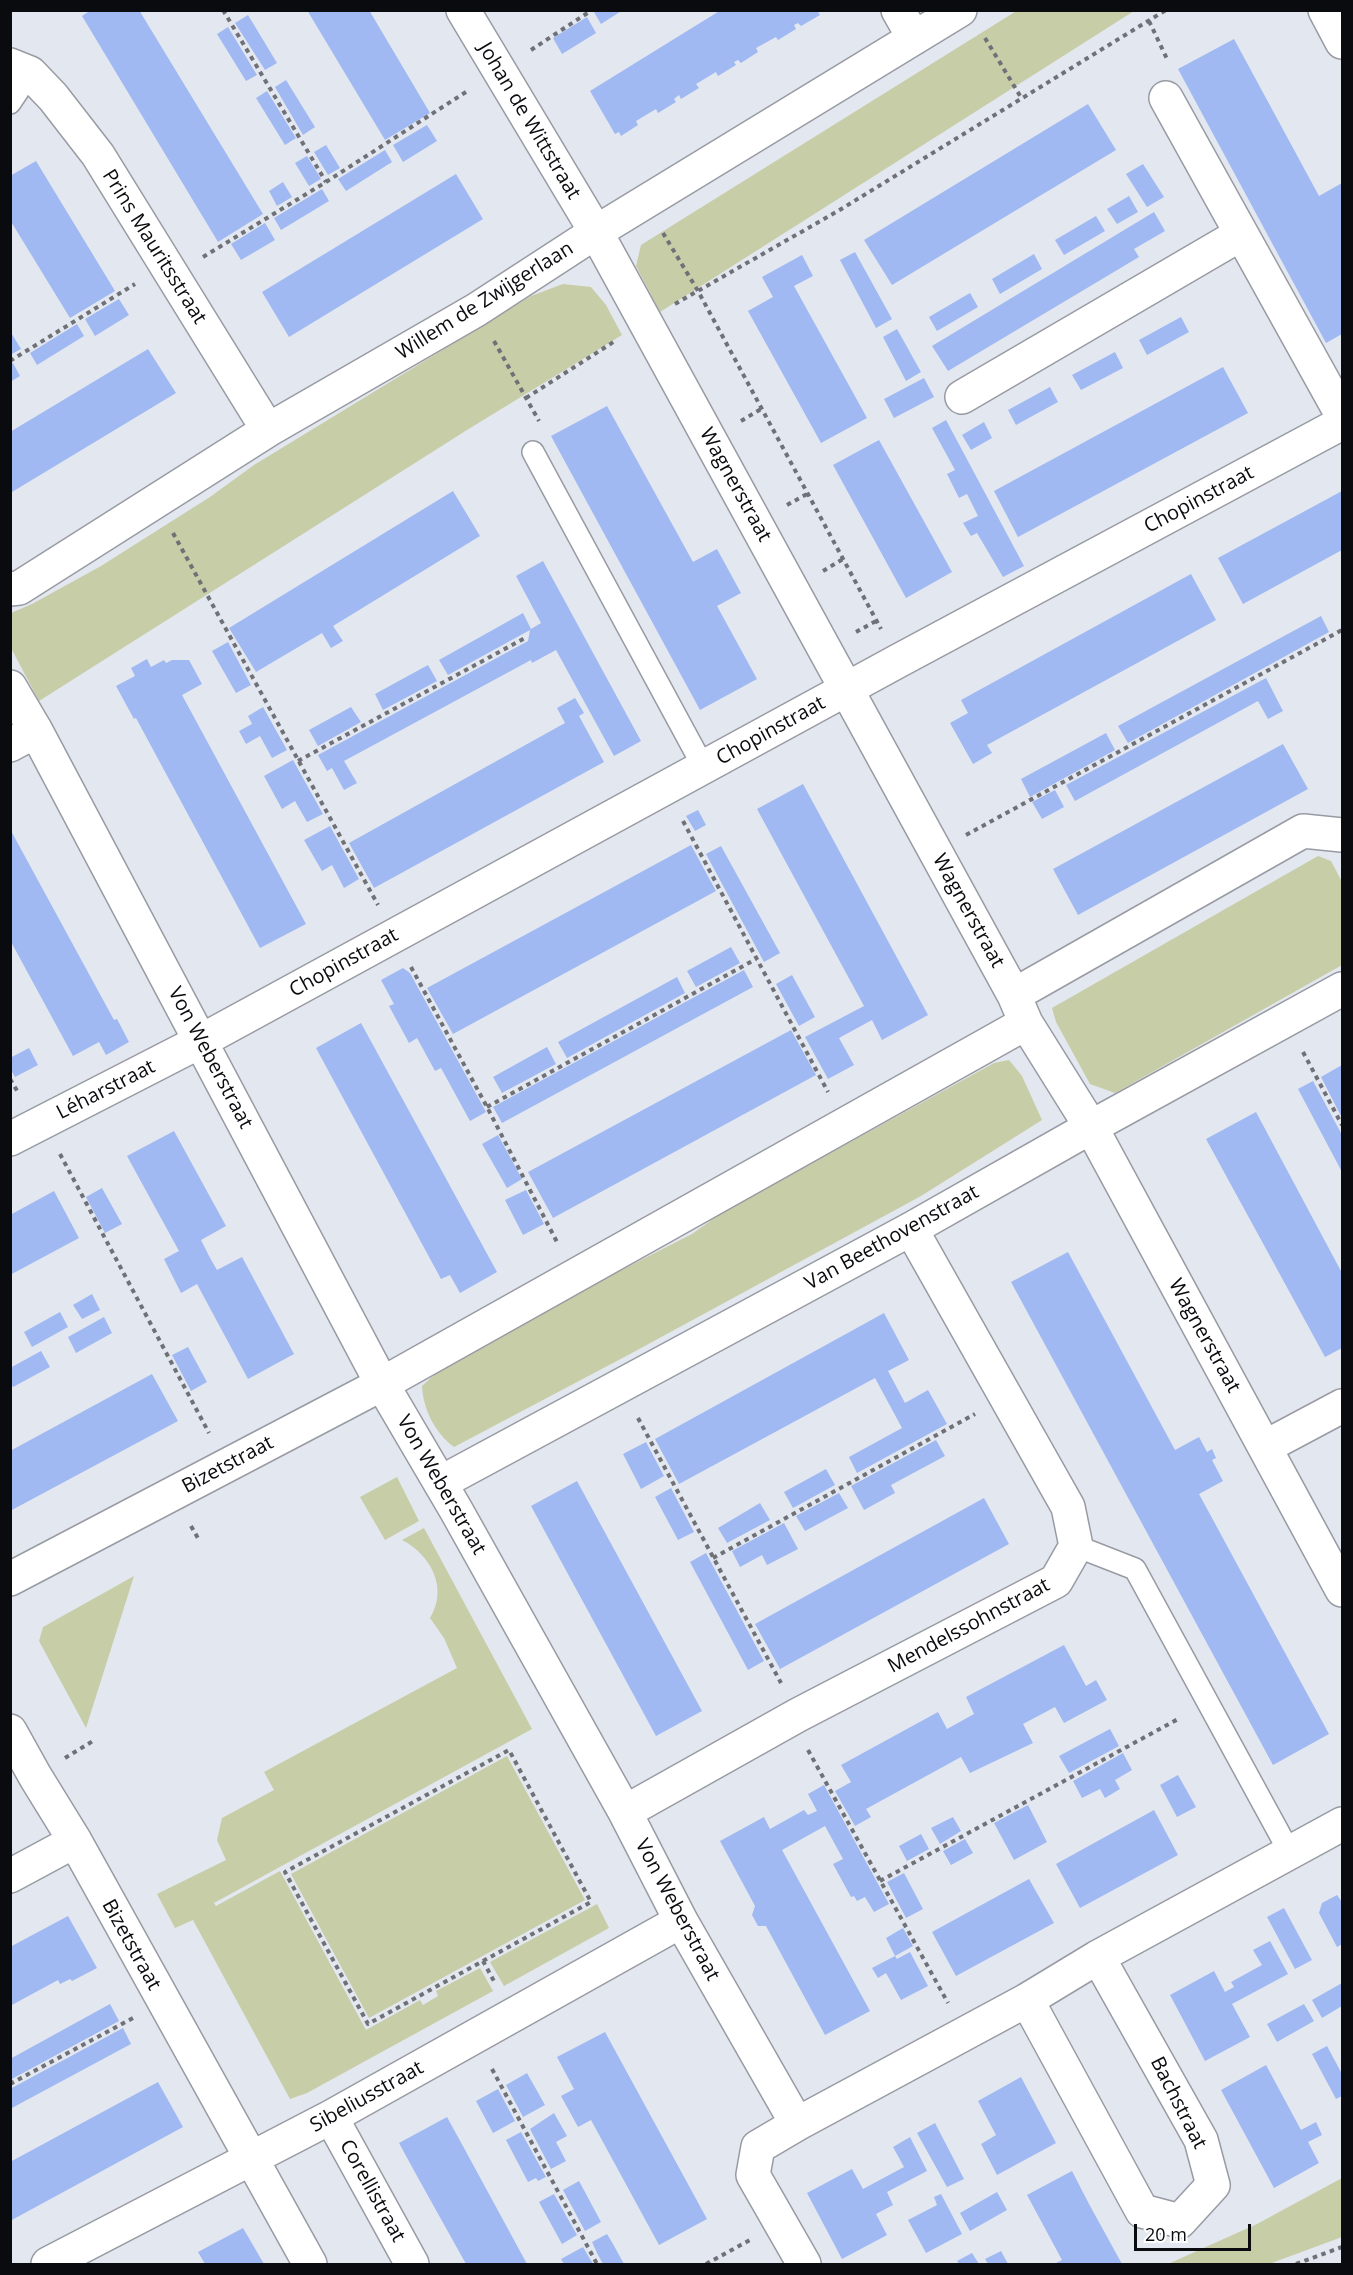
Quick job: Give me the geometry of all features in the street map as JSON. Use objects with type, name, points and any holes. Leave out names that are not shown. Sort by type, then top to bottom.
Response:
[{"type":"street","name":"Johan de Wittstraat","points":[[462,10],[596,231]]},
{"type":"street","points":[[898,10],[914,38]]},
{"type":"street","points":[[1325,10],[1342,42]]},
{"type":"street","name":"Willem de Zwijgerlaan","points":[[10,589],[19,588],[268,430],[476,310],[596,231],[914,38],[970,20]]},
{"type":"street","name":"Prins Mauritsstraat","points":[[20,69],[53,97],[98,155],[268,430]]},
{"type":"street","points":[[1166,98],[1342,416]]},
{"type":"street","name":"Wagnerstraat","points":[[596,231],[1020,1009],[1091,1127],[1342,1590]]},
{"type":"street","points":[[962,397],[1241,234]]},
{"type":"street","name":"Chopinstraat","points":[[201,1041],[898,661],[1342,423]]},
{"type":"street","name":"Von Weberstraat","points":[[10,687],[23,738],[201,1041],[382,1384],[625,1812],[681,1921],[797,2124]]},
{"type":"street","points":[[382,1384],[845,1125],[1020,1009],[1303,831],[1342,836]]},
{"type":"street","name":"Van Beethovenstraat","points":[[440,1483],[911,1229],[1091,1127],[1342,990]]},
{"type":"street","name":"Léharstraat","points":[[10,1139],[201,1041]]},
{"type":"street","points":[[911,1229],[1068,1507],[1076,1546]]},
{"type":"street","name":"Bizetstraat","points":[[10,1579],[382,1384]]},
{"type":"street","points":[[1265,1447],[1342,1406]]},
{"type":"street","name":"Mendelssohnstraat","points":[[625,1812],[795,1717],[1056,1581],[1076,1546]]},
{"type":"street","name":"Bizetstraat","points":[[10,1731],[75,1841],[162,2002],[253,2158]]},
{"type":"street","points":[[804,2265],[753,2175],[758,2147],[1342,1824]]},
{"type":"street","points":[[10,1876],[75,1841]]},
{"type":"street","name":"Sibeliusstraat","points":[[48,2265],[331,2117],[681,1921]]},
{"type":"street","name":"Bachstraat","points":[[1027,2000],[1142,2211],[1180,2221],[1213,2185],[1202,2140],[1098,1957]]},
{"type":"street","name":"Corellistraat","points":[[331,2117],[412,2265]]},
{"type":"street","points":[[253,2158],[310,2265]]},
{"type":"lane","name":"Prins Mauritsstraat","points":[[10,103],[20,69]]},
{"type":"lane","points":[[533,452],[704,768]]},
{"type":"lane","points":[[1076,1546],[1135,1569],[1290,1853]]},
{"type":"path","points":[[223,10],[326,182]]},
{"type":"path","points":[[10,361],[326,182],[592,10]]},
{"type":"path","points":[[526,398],[645,321],[838,211],[1166,10]]},
{"type":"path","points":[[970,20],[1022,99]]},
{"type":"path","points":[[644,203],[698,291],[898,661]]},
{"type":"path","points":[[476,310],[548,437],[533,452]]},
{"type":"path","points":[[155,501],[487,1107],[574,1276]]},
{"type":"path","points":[[935,852],[1342,630]]},
{"type":"path","points":[[298,761],[525,638]]},
{"type":"path","points":[[665,789],[845,1125]]},
{"type":"path","points":[[487,1107],[756,959]]},
{"type":"path","points":[[1286,1020],[1342,1125]]},
{"type":"path","points":[[43,1122],[227,1466]]},
{"type":"path","points":[[620,1385],[713,1558],[880,1881],[964,2033]]},
{"type":"path","points":[[713,1558],[1006,1397]]},
{"type":"path","points":[[880,1881],[1208,1702]]},
{"type":"path","points":[[509,1750],[591,1902],[483,1961],[368,2024],[285,1872],[509,1750]]},
{"type":"path","points":[[483,1961],[512,2015]]},
{"type":"path","points":[[10,2084],[162,2002]]},
{"type":"path","points":[[475,2036],[597,2265]]},
{"type":"path","points":[[706,2265],[780,2223]]},
{"type":"path","points":[[1296,2265],[1342,2247]]},
{"type":"green space","points":[[1018,10],[1134,11],[660,312],[636,266],[641,245]]},
{"type":"green space","points":[[563,284],[591,287],[606,305],[622,335],[467,430],[39,701],[11,648],[11,613],[101,566],[210,497],[254,465],[531,296]]},
{"type":"green space","points":[[1318,856],[1331,861],[1342,882],[1342,965],[1115,1093],[1090,1084],[1056,1022],[1052,1008]]},
{"type":"green space","points":[[1009,1060],[1022,1076],[1042,1120],[921,1196],[454,1447],[436,1428],[425,1403],[422,1386],[446,1364],[547,1308],[692,1234],[723,1212],[994,1063]]},
{"type":"green space","points":[[397,1477],[419,1521],[385,1540],[360,1497]]},
{"type":"green space","points":[[424,1528],[532,1729],[214,1903],[216,1906],[280,1871],[366,2030],[420,2000],[423,2005],[438,1996],[436,1991],[480,1968],[493,1991],[307,2093],[290,2099],[193,1920],[175,1928],[157,1894],[226,1860],[217,1840],[222,1818],[274,1790],[264,1772],[457,1668],[444,1638],[430,1618],[438,1595],[434,1573],[421,1554],[402,1540]]},
{"type":"green space","points":[[134,1576],[86,1728],[39,1641],[43,1627]]},
{"type":"green space","points":[[507,1756],[585,1900],[369,2018],[291,1874]]},
{"type":"green space","points":[[597,1904],[609,1928],[504,1986],[490,1962]]},
{"type":"green space","points":[[1342,2178],[1342,2237],[1269,2264],[1168,2264],[1257,2224]]},
{"type":"building","points":[[91,10],[139,10],[263,214],[218,242],[82,16]]},
{"type":"building","points":[[307,10],[369,10],[430,113],[385,140]]},
{"type":"building","points":[[623,10],[601,24],[594,12]]},
{"type":"building","points":[[721,10],[817,10],[820,15],[801,26],[798,23],[794,25],[796,29],[778,40],[776,37],[756,48],[758,52],[741,63],[738,60],[734,62],[736,65],[718,76],[716,72],[696,84],[699,88],[681,99],[679,95],[674,99],[676,102],[658,113],[656,109],[636,121],[638,125],[621,136],[619,132],[615,134],[590,91]]},
{"type":"building","points":[[248,15],[277,63],[265,70],[235,23]]},
{"type":"building","points":[[587,17],[596,33],[562,54],[553,38]]},
{"type":"building","points":[[228,27],[257,75],[246,81],[217,34]]},
{"type":"building","points":[[1234,39],[1319,196],[1342,183],[1342,334],[1326,343],[1178,69]]},
{"type":"building","points":[[286,80],[315,127],[303,135],[275,87]]},
{"type":"building","points":[[267,91],[296,138],[285,145],[256,98]]},
{"type":"building","points":[[1088,104],[1116,150],[892,285],[864,240]]},
{"type":"building","points":[[427,125],[437,141],[403,162],[393,145]]},
{"type":"building","points":[[326,145],[340,168],[328,175],[314,152]]},
{"type":"building","points":[[385,150],[392,162],[346,191],[338,179]]},
{"type":"building","points":[[307,156],[321,179],[309,186],[295,163]]},
{"type":"building","points":[[36,161],[115,291],[70,318],[10,220],[10,176]]},
{"type":"building","points":[[1143,164],[1164,197],[1147,207],[1126,174]]},
{"type":"building","points":[[456,174],[483,219],[289,337],[262,292]]},
{"type":"building","points":[[283,182],[292,197],[277,206],[269,191]]},
{"type":"building","points":[[322,189],[329,201],[281,230],[274,218]]},
{"type":"building","points":[[1129,196],[1138,212],[1117,224],[1107,209]]},
{"type":"building","points":[[1154,212],[1165,231],[1134,249],[1139,257],[948,371],[932,346]]},
{"type":"building","points":[[1096,216],[1105,231],[1064,255],[1055,240]]},
{"type":"building","points":[[265,223],[275,240],[241,260],[231,244]]},
{"type":"building","points":[[855,252],[892,319],[876,328],[840,260]]},
{"type":"building","points":[[1034,254],[1042,269],[1000,294],[992,279]]},
{"type":"building","points":[[802,255],[813,276],[794,286],[867,418],[821,443],[748,311],[773,297],[762,277]]},
{"type":"building","points":[[970,293],[978,307],[937,331],[929,317]]},
{"type":"building","points":[[119,299],[129,315],[95,336],[85,319]]},
{"type":"building","points":[[1181,317],[1189,332],[1147,355],[1139,340]]},
{"type":"building","points":[[77,324],[84,336],[37,365],[30,353]]},
{"type":"building","points":[[897,329],[921,372],[906,381],[883,337]]},
{"type":"building","points":[[10,331],[21,349],[10,355]]},
{"type":"building","points":[[148,349],[176,393],[12,492],[10,489],[10,432]]},
{"type":"building","points":[[1115,352],[1123,368],[1081,390],[1072,375]]},
{"type":"building","points":[[13,363],[20,376],[10,382],[10,364]]},
{"type":"building","points":[[1223,367],[1248,413],[1018,537],[994,491]]},
{"type":"building","points":[[924,378],[934,397],[894,418],[884,399]]},
{"type":"building","points":[[1050,387],[1058,402],[1016,425],[1008,410]]},
{"type":"building","points":[[607,406],[693,562],[717,549],[741,593],[717,606],[757,679],[700,710],[551,436]]},
{"type":"building","points":[[946,420],[1024,566],[1003,577],[977,533],[971,536],[963,523],[978,516],[967,494],[959,498],[947,474],[955,470],[932,428]]},
{"type":"building","points":[[984,422],[992,438],[971,450],[962,435]]},
{"type":"building","points":[[879,440],[952,572],[906,598],[833,465]]},
{"type":"building","points":[[453,491],[480,536],[333,626],[343,641],[331,648],[322,633],[256,672],[229,628]]},
{"type":"building","points":[[1342,491],[1342,550],[1243,604],[1218,558]]},
{"type":"building","points":[[543,561],[641,741],[614,756],[556,650],[532,663],[531,660],[344,761],[357,783],[344,790],[332,768],[327,771],[318,755],[528,641],[530,630],[448,675],[439,660],[523,613],[531,629],[541,623],[516,576]]},
{"type":"building","points":[[1191,574],[1216,620],[987,745],[992,753],[973,764],[950,723],[968,713],[961,700]]},
{"type":"building","points":[[1321,616],[1329,632],[1128,743],[1118,726]]},
{"type":"building","points":[[228,642],[251,685],[236,693],[212,651]]},
{"type":"building","points":[[147,659],[151,667],[164,660],[166,663],[172,660],[189,660],[202,684],[182,695],[306,924],[260,948],[136,718],[134,719],[116,686],[135,676],[131,668]]},
{"type":"building","points":[[428,665],[437,681],[383,710],[375,694]]},
{"type":"building","points":[[1266,678],[1283,711],[1268,719],[1258,701],[1075,801],[1066,785]]},
{"type":"building","points":[[575,698],[584,713],[579,716],[604,762],[374,888],[349,843],[565,723],[557,708]]},
{"type":"building","points":[[263,707],[287,750],[272,758],[260,736],[246,744],[239,731],[252,724],[248,716]]},
{"type":"building","points":[[351,707],[361,722],[318,746],[309,730]]},
{"type":"building","points":[[1106,733],[1115,750],[1030,797],[1021,779]]},
{"type":"building","points":[[1283,744],[1308,789],[1078,915],[1053,869]]},
{"type":"building","points":[[293,760],[323,814],[307,822],[295,801],[282,809],[264,776]]},
{"type":"building","points":[[803,784],[928,1015],[882,1040],[872,1020],[839,1038],[854,1065],[828,1079],[805,1037],[864,1006],[757,809]]},
{"type":"building","points":[[1055,790],[1064,807],[1042,819],[1032,802]]},
{"type":"building","points":[[698,810],[706,825],[695,831],[686,816]]},
{"type":"building","points":[[330,826],[359,879],[344,888],[332,865],[322,871],[304,840]]},
{"type":"building","points":[[10,829],[114,1020],[117,1019],[129,1042],[106,1055],[99,1042],[73,1056],[10,940]]},
{"type":"building","points":[[691,845],[716,891],[453,1034],[427,988]]},
{"type":"building","points":[[721,846],[780,953],[764,962],[706,854]]},
{"type":"building","points":[[731,947],[740,963],[696,987],[687,971]]},
{"type":"building","points":[[403,968],[410,973],[486,1112],[470,1121],[441,1068],[435,1071],[417,1038],[409,1043],[389,1006],[394,1004],[381,980]]},
{"type":"building","points":[[744,970],[753,987],[502,1123],[493,1107]]},
{"type":"building","points":[[792,975],[815,1017],[799,1026],[776,984]]},
{"type":"building","points":[[677,977],[685,993],[567,1058],[558,1042]]},
{"type":"building","points":[[361,1023],[497,1272],[460,1293],[450,1275],[441,1279],[316,1048]]},
{"type":"building","points":[[791,1030],[816,1075],[553,1218],[528,1172]]},
{"type":"building","points":[[547,1047],[556,1064],[502,1093],[493,1077]]},
{"type":"building","points":[[29,1048],[38,1065],[15,1077],[10,1068],[10,1058]]},
{"type":"building","points":[[1342,1065],[1342,1118],[1321,1077]]},
{"type":"building","points":[[1313,1081],[1342,1135],[1342,1172],[1298,1089]]},
{"type":"building","points":[[1256,1112],[1342,1273],[1342,1348],[1325,1357],[1206,1139]]},
{"type":"building","points":[[174,1131],[226,1226],[201,1240],[209,1256],[217,1270],[242,1257],[294,1354],[248,1379],[197,1284],[181,1293],[164,1259],[179,1251],[127,1156]]},
{"type":"building","points":[[498,1135],[522,1179],[507,1188],[482,1144]]},
{"type":"building","points":[[102,1188],[122,1224],[105,1233],[86,1197]]},
{"type":"building","points":[[526,1190],[544,1224],[523,1235],[505,1200]]},
{"type":"building","points":[[54,1191],[79,1238],[10,1275],[10,1215]]},
{"type":"building","points":[[1068,1252],[1175,1450],[1199,1437],[1207,1452],[1212,1449],[1216,1458],[1212,1460],[1223,1481],[1199,1494],[1329,1734],[1273,1765],[1011,1282]]},
{"type":"building","points":[[92,1294],[100,1310],[82,1319],[73,1305]]},
{"type":"building","points":[[60,1312],[68,1327],[32,1347],[24,1332]]},
{"type":"building","points":[[884,1313],[909,1360],[888,1371],[905,1403],[928,1390],[947,1424],[857,1473],[849,1457],[902,1428],[875,1378],[679,1484],[655,1439]]},
{"type":"building","points":[[104,1317],[112,1333],[76,1353],[68,1337]]},
{"type":"building","points":[[188,1347],[207,1382],[191,1391],[172,1355]]},
{"type":"building","points":[[41,1351],[50,1367],[13,1387],[10,1382],[10,1368]]},
{"type":"building","points":[[152,1374],[178,1421],[10,1511],[10,1451]]},
{"type":"building","points":[[936,1440],[945,1456],[891,1485],[895,1493],[864,1510],[851,1486]]},
{"type":"building","points":[[646,1442],[664,1476],[641,1489],[623,1454]]},
{"type":"building","points":[[826,1469],[835,1485],[793,1508],[784,1492]]},
{"type":"building","points":[[577,1481],[702,1711],[656,1736],[531,1506]]},
{"type":"building","points":[[671,1488],[694,1532],[678,1540],[655,1497]]},
{"type":"building","points":[[839,1493],[848,1508],[805,1531],[796,1516]]},
{"type":"building","points":[[984,1498],[1009,1544],[780,1669],[755,1624]]},
{"type":"building","points":[[760,1503],[770,1520],[727,1543],[718,1528]]},
{"type":"building","points":[[784,1523],[798,1549],[767,1565],[762,1555],[740,1567],[732,1551]]},
{"type":"building","points":[[706,1553],[764,1661],[748,1670],[690,1562]]},
{"type":"building","points":[[1064,1645],[1086,1686],[1096,1680],[1107,1700],[1064,1723],[1055,1707],[1023,1724],[1033,1743],[970,1773],[961,1757],[866,1809],[871,1817],[855,1826],[835,1791],[851,1782],[841,1765],[938,1712],[947,1729],[974,1714],[966,1697]]},
{"type":"building","points":[[1110,1729],[1119,1746],[1069,1773],[1059,1756]]},
{"type":"building","points":[[1123,1753],[1132,1770],[1115,1780],[1120,1789],[1105,1798],[1100,1789],[1082,1798],[1073,1781]]},
{"type":"building","points":[[1178,1775],[1196,1807],[1177,1817],[1160,1785]]},
{"type":"building","points":[[824,1785],[889,1904],[874,1912],[865,1897],[857,1901],[854,1896],[851,1897],[833,1864],[843,1859],[825,1826],[782,1850],[870,2011],[825,2035],[766,1926],[758,1926],[752,1915],[755,1906],[720,1841],[764,1817],[770,1829],[804,1810],[808,1815],[817,1811],[808,1794]]},
{"type":"building","points":[[1028,1805],[1047,1842],[1014,1860],[994,1823]]},
{"type":"building","points":[[1154,1810],[1178,1855],[1080,1908],[1056,1864]]},
{"type":"building","points":[[953,1817],[961,1831],[940,1844],[931,1828]]},
{"type":"building","points":[[921,1834],[929,1849],[907,1861],[899,1846]]},
{"type":"building","points":[[965,1839],[973,1853],[951,1865],[943,1851]]},
{"type":"building","points":[[904,1873],[923,1909],[906,1918],[887,1882]]},
{"type":"building","points":[[1029,1879],[1054,1923],[956,1976],[932,1932]]},
{"type":"building","points":[[1337,1895],[1342,1902],[1342,1944],[1337,1947],[1319,1913],[1322,1903]]},
{"type":"building","points":[[1284,1908],[1312,1960],[1295,1969],[1267,1917]]},
{"type":"building","points":[[68,1916],[97,1968],[72,1981],[70,1979],[60,1984],[58,1980],[10,2006],[10,1947]]},
{"type":"building","points":[[903,1928],[913,1946],[895,1956],[886,1938]]},
{"type":"building","points":[[1270,1941],[1288,1974],[1232,2004],[1250,2037],[1205,2061],[1170,1995],[1214,1971],[1225,1992],[1234,1987],[1231,1982],[1262,1965],[1253,1950]]},
{"type":"building","points":[[910,1952],[928,1986],[901,2000],[886,1973],[878,1978],[872,1968],[895,1956],[897,1959]]},
{"type":"building","points":[[1342,1983],[1342,2006],[1322,2018],[1312,2000]]},
{"type":"building","points":[[110,2004],[119,2021],[10,2080],[10,2059]]},
{"type":"building","points":[[1304,2004],[1314,2021],[1277,2042],[1267,2024]]},
{"type":"building","points":[[123,2028],[131,2044],[10,2109],[10,2089]]},
{"type":"building","points":[[605,2032],[707,2219],[659,2245],[591,2120],[578,2127],[561,2096],[574,2089],[557,2057]]},
{"type":"building","points":[[1327,2046],[1342,2074],[1342,2096],[1336,2099],[1312,2054]]},
{"type":"building","points":[[1266,2065],[1301,2130],[1316,2122],[1322,2135],[1308,2142],[1319,2163],[1274,2188],[1221,2090]]},
{"type":"building","points":[[527,2073],[545,2105],[523,2117],[506,2085]]},
{"type":"building","points":[[1021,2077],[1056,2143],[997,2175],[981,2144],[996,2135],[978,2101]]},
{"type":"building","points":[[158,2082],[183,2127],[10,2221],[10,2162]]},
{"type":"building","points":[[498,2089],[515,2121],[493,2133],[476,2101]]},
{"type":"building","points":[[554,2113],[567,2136],[556,2142],[566,2161],[551,2169],[530,2129]]},
{"type":"building","points":[[447,2117],[527,2264],[466,2264],[399,2143]]},
{"type":"building","points":[[935,2123],[964,2179],[947,2187],[917,2133]]},
{"type":"building","points":[[521,2132],[546,2177],[538,2181],[536,2178],[528,2182],[506,2140]]},
{"type":"building","points":[[910,2137],[927,2171],[887,2192],[893,2205],[876,2214],[887,2235],[842,2259],[807,2193],[852,2169],[863,2189],[904,2167],[893,2147]]},
{"type":"building","points":[[1072,2171],[1122,2264],[1054,2264],[1062,2260],[1027,2195]]},
{"type":"building","points":[[579,2181],[601,2222],[585,2231],[563,2190]]},
{"type":"building","points":[[997,2192],[1007,2210],[970,2231],[960,2213]]},
{"type":"building","points":[[554,2194],[577,2235],[562,2244],[539,2202]]},
{"type":"building","points":[[941,2194],[962,2234],[926,2253],[908,2220],[937,2205],[934,2197]]},
{"type":"building","points":[[243,2228],[264,2264],[205,2264],[198,2252]]},
{"type":"building","points":[[607,2234],[624,2264],[603,2264],[592,2242]]},
{"type":"building","points":[[583,2247],[593,2264],[564,2264],[561,2259]]},
{"type":"building","points":[[1001,2251],[1008,2264],[988,2264],[985,2259]]},
{"type":"building","points":[[972,2253],[979,2264],[959,2264],[957,2261]]}]
